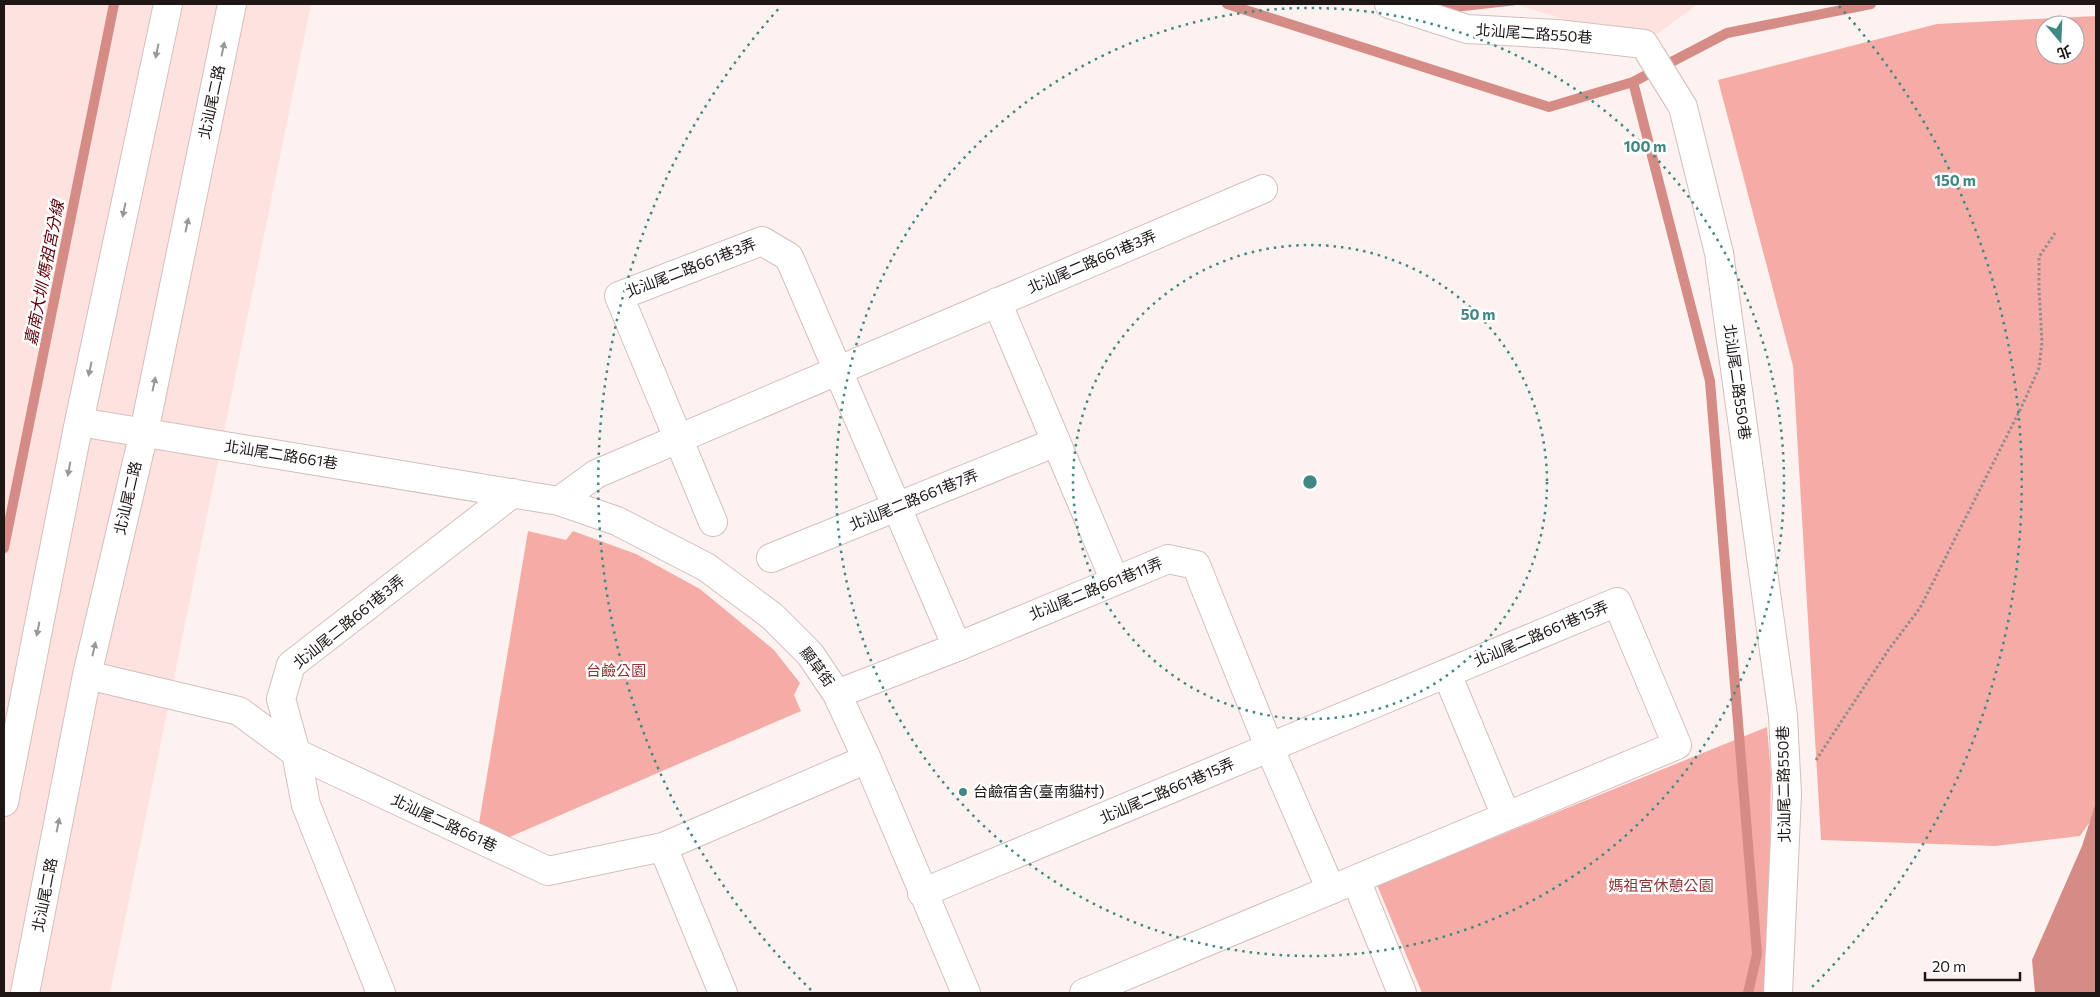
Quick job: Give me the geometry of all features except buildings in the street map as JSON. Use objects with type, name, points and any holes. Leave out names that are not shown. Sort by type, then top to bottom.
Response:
[{"type":"street","points":[[4,802],[78,422],[168,4]]},
{"type":"street","name":"北汕尾二路","points":[[26,993],[88,675],[144,432],[232,4]]},
{"type":"street","name":"北汕尾二路550巷","points":[[1389,4],[1467,29],[1557,34],[1644,44],[1683,107],[1719,253],[1783,716],[1787,794],[1778,993]]},
{"type":"street","name":"北汕尾二路661巷3弄","points":[[559,501],[596,474],[1263,190]]},
{"type":"street","name":"北汕尾二路661巷3弄","points":[[713,522],[618,296],[762,241],[789,258],[957,647]]},
{"type":"street","points":[[998,302],[1115,581]]},
{"type":"street","name":"北汕尾二路661巷","points":[[78,422],[513,493]]},
{"type":"street","name":"北汕尾二路661巷7弄","points":[[771,558],[1056,442]]},
{"type":"street","name":"北汕尾二路661巷3弄","points":[[381,993],[306,805],[296,753],[281,699],[291,665],[513,493]]},
{"type":"street","name":"顯草街","points":[[513,493],[559,501],[617,521],[706,567],[772,616],[810,654],[837,694],[867,759],[922,893],[966,993]]},
{"type":"street","name":"北汕尾二路661巷11弄","points":[[837,694],[957,647],[1168,559],[1196,565],[1270,749],[1331,890]]},
{"type":"street","name":"北汕尾二路661巷15弄","points":[[922,893],[1270,749],[1617,602],[1677,745],[1331,890],[1117,987],[1084,993]]},
{"type":"street","points":[[1446,674],[1506,816]]},
{"type":"street","name":"北汕尾二路661巷","points":[[88,675],[239,711],[296,753],[548,871],[663,847],[867,759]]},
{"type":"street","points":[[663,847],[723,993]]},
{"type":"street","points":[[1356,880],[1402,993]]},
{"type":"path","points":[[1787,794],[1805,776],[1889,649],[1920,608],[2021,408],[2039,368],[2042,342],[2039,257],[2055,233]]},
{"type":"shaded area","points":[[4,4],[311,4],[110,993],[4,993]]},
{"type":"shaded area","points":[[1431,4],[1526,4],[1455,12]]},
{"type":"shaded area","points":[[1514,4],[1698,4],[1644,44]]},
{"type":"shaded area","points":[[2096,802],[2096,993],[2035,993],[2032,960],[2082,846]]},
{"type":"green space","points":[[2096,16],[2096,813],[2080,836],[1995,846],[1821,840],[1793,366],[1718,80],[1937,24],[2035,19],[2035,65],[2085,65],[2085,17]]},
{"type":"green space","name":"台鹼公園","points":[[528,531],[566,540],[573,531],[636,554],[700,589],[774,650],[800,683],[794,695],[801,711],[505,839],[478,829]]},
{"type":"green space","name":"媽祖宮休憩公園","points":[[1767,727],[1771,773],[1768,993],[1422,993],[1377,885]]},
{"type":"waterway","name":"嘉南大圳 媽祖宮分線","points":[[4,548],[114,4]]},
{"type":"waterway","points":[[1227,4],[1549,107],[1633,82],[1727,33],[1871,4]]},
{"type":"waterway","points":[[1633,82],[1710,381],[1757,954],[1748,993]]},
{"type":"place","name":"台鹼宿舍(臺南貓村)","points":[[963,792]]}]
